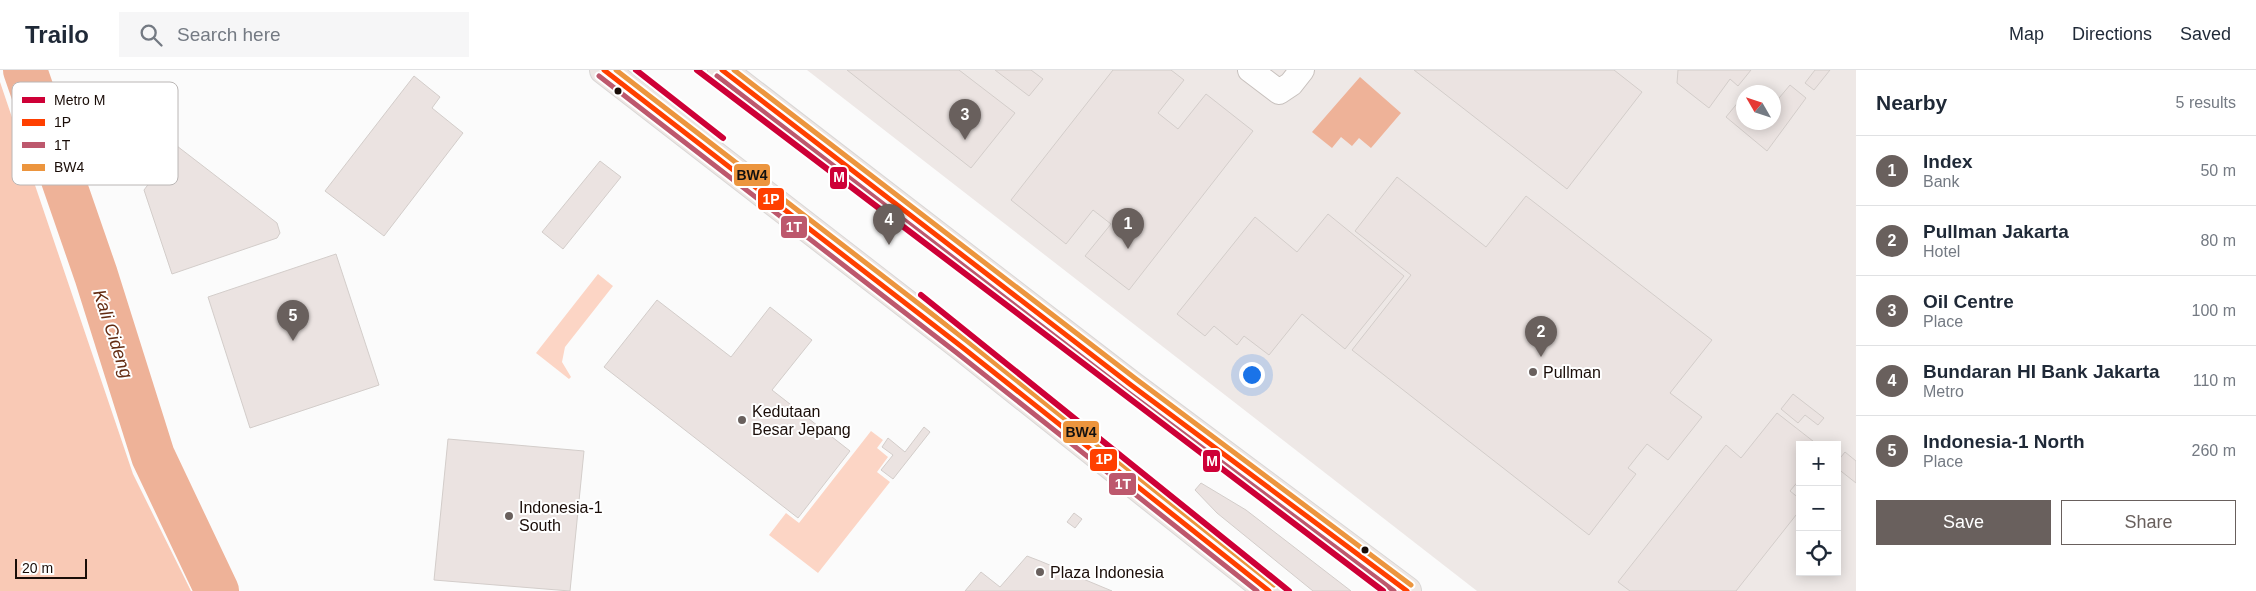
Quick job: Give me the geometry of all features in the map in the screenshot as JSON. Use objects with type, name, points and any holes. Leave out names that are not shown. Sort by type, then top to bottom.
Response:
[{"type":"main road","points":[[604,70],[982,363],[1269,591]]},
{"type":"main road","points":[[722,70],[1132,385],[1407,591]]},
{"type":"street","points":[[1250,70],[1279,92],[1291,84],[1302,70]]},
{"type":"shaded area","points":[[807,70],[1856,70],[1856,591],[1477,591]]},
{"type":"shaded area","points":[[1360,77],[1401,113],[1371,148],[1359,138],[1352,146],[1341,137],[1332,148],[1312,132]]},
{"type":"shaded area","points":[[0,82],[12,117],[12,185],[35,185],[133,474],[191,591],[0,591]]},
{"type":"shaded area","points":[[598,274],[613,286],[565,347],[562,362],[571,377],[569,379],[536,353]]},
{"type":"shaded area","points":[[871,431],[883,440],[877,448],[888,457],[877,472],[890,482],[818,573],[769,535],[786,513],[799,523]]},
{"type":"building","points":[[847,70],[959,70],[1015,113],[971,168]]},
{"type":"building","points":[[995,70],[1031,70],[1043,79],[1029,96]]},
{"type":"building","points":[[1113,70],[1171,70],[1184,80],[1158,113],[1178,129],[1206,94],[1253,131],[1129,290],[1085,256],[1111,224],[1093,210],[1066,244],[1011,200]]},
{"type":"building","points":[[1414,70],[1614,70],[1642,92],[1567,189]]},
{"type":"building","points":[[1678,70],[1751,70],[1739,85],[1730,79],[1709,108],[1677,83]]},
{"type":"building","points":[[1815,70],[1830,70],[1814,90],[1805,83]]},
{"type":"building","points":[[414,76],[440,97],[432,108],[463,133],[384,236],[325,191]]},
{"type":"building","points":[[1790,85],[1806,98],[1767,151],[1742,130],[1781,130],[1781,96]]},
{"type":"building","points":[[1736,105],[1736,125],[1726,117]]},
{"type":"building","points":[[178,147],[277,223],[280,233],[277,238],[172,274],[144,190],[148,185],[178,185]]},
{"type":"building","points":[[600,161],[621,177],[563,249],[542,232]]},
{"type":"building","name":"Pullman","points":[[1397,177],[1486,247],[1526,196],[1712,340],[1670,393],[1702,417],[1668,460],[1647,444],[1628,468],[1636,474],[1589,535],[1352,350],[1411,275],[1355,231]]},
{"type":"building","points":[[1328,214],[1404,276],[1345,349],[1302,314],[1269,355],[1244,336],[1237,345],[1214,326],[1205,336],[1177,314],[1255,217],[1297,252]]},
{"type":"building","points":[[336,254],[379,385],[250,428],[208,297]]},
{"type":"building","name":"Kedutaan Besar Jepang","points":[[657,300],[731,357],[770,307],[812,340],[772,390],[850,451],[798,518],[604,367]]},
{"type":"building","points":[[1793,394],[1824,418],[1818,425],[1805,415],[1798,423],[1781,409]]},
{"type":"building","points":[[1777,413],[1813,441],[1796,441],[1796,484],[1790,491],[1796,496],[1796,515],[1736,591],[1630,591],[1618,582],[1726,445],[1741,458]]},
{"type":"building","points":[[924,427],[930,432],[893,479],[881,470],[893,455],[882,447],[888,438],[905,452]]},
{"type":"building","name":"Indonesia-1 South","points":[[448,439],[584,451],[570,591],[434,580]]},
{"type":"building","points":[[1845,452],[1856,461],[1856,483],[1841,471],[1841,457]]},
{"type":"building","points":[[1201,483],[1246,510],[1351,591],[1313,591],[1217,513],[1195,490]]},
{"type":"building","points":[[1074,513],[1082,519],[1075,528],[1067,522]]},
{"type":"building","name":"Plaza Indonesia","points":[[1027,556],[1112,591],[965,591],[981,572],[1000,587]]},
{"type":"waterway","name":"Kali Cideng","points":[[25,70],[29,82]]},
{"type":"waterway","name":"Kali Cideng","points":[[65,185],[96,275],[153,456],[217,591]]},
{"type":"metro line","name":"M","points":[[636,70],[723,138]]},
{"type":"metro line","name":"M","points":[[697,70],[1383,591]]},
{"type":"metro line","name":"M","points":[[921,295],[1289,591]]},
{"type":"transit line","name":"1P","points":[[604,70],[962,347],[1269,591]]},
{"type":"transit line","name":"BW4","points":[[616,70],[967,341],[1274,585]]},
{"type":"transit line","name":"1P","points":[[722,70],[1131,385],[1407,591]]},
{"type":"transit line","name":"BW4","points":[[734,70],[1136,379],[1411,585]]},
{"type":"transit line","name":"1T","points":[[599,76],[957,353],[1257,591]]},
{"type":"transit line","name":"1T","points":[[717,76],[1126,391],[1394,591]]},
{"type":"place","name":"Oil Centre","points":[[965,140]]},
{"type":"place","name":"Bundaran HI Bank Jakarta","points":[[889,245]]},
{"type":"place","name":"Index","points":[[1128,249]]},
{"type":"place","name":"Indonesia-1 North","points":[[293,341]]},
{"type":"place","name":"Pullman Jakarta","points":[[1541,357]]},
{"type":"place","name":"Pullman","points":[[1533,372]]},
{"type":"place","name":"Kedutaan Besar Jepang","points":[[742,420]]},
{"type":"place","name":"Indonesia-1 South","points":[[509,516]]},
{"type":"place","name":"Plaza Indonesia","points":[[1040,572]]}]
